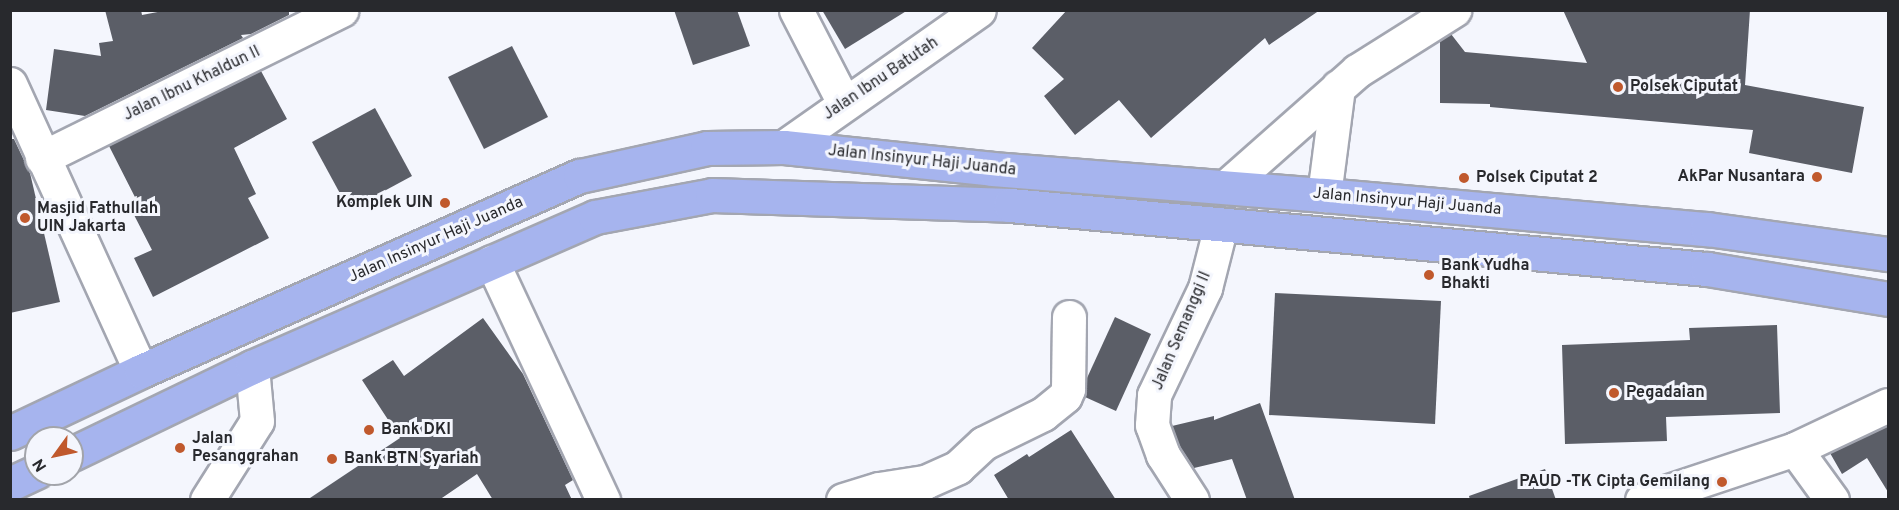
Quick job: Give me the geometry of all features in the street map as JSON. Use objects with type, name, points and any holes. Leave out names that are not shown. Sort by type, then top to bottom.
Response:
[{"type":"highway","name":"Jalan Insinyur Haji Juanda","points":[[10,433],[141,371],[580,176],[707,148],[784,147],[993,168],[1227,186],[1707,229],[1888,254]]},
{"type":"highway","points":[[84,448],[252,368],[595,217],[712,195],[1010,205],[1707,269],[1888,298]]},
{"type":"highway","points":[[10,484],[24,478]]},
{"type":"street","name":"Jalan Ibnu Khaldun II","points":[[42,158],[341,10]]},
{"type":"street","points":[[796,10],[844,103]]},
{"type":"street","name":"Jalan Ibnu Batutah","points":[[784,147],[979,10]]},
{"type":"street","points":[[1227,186],[1357,71],[1454,10]]},
{"type":"street","points":[[10,84],[141,371]]},
{"type":"street","points":[[1324,195],[1338,87]]},
{"type":"street","name":"Jalan Semanggi II","points":[[1192,500],[1163,454],[1152,425],[1154,395],[1204,288],[1221,225]]},
{"type":"street","points":[[492,262],[603,500]]},
{"type":"street","points":[[843,500],[879,489],[925,482],[958,467],[984,443],[1042,414],[1065,396],[1068,389],[1070,317]]},
{"type":"street","points":[[207,500],[257,421],[252,368]]},
{"type":"street","points":[[1642,500],[1795,449],[1888,405]]},
{"type":"street","points":[[1795,449],[1832,500]]},
{"type":"building","points":[[105,10],[141,10],[142,15],[168,10],[289,10],[289,15],[251,34],[241,35],[243,38],[85,116],[46,110],[54,49],[101,56],[99,43],[113,41]]},
{"type":"building","points":[[674,10],[737,10],[750,46],[693,65]]},
{"type":"building","points":[[822,10],[908,10],[845,49]]},
{"type":"building","points":[[1067,10],[1320,10],[1269,45],[1265,38],[1151,138],[1119,100],[1075,135],[1044,96],[1064,79],[1032,48]]},
{"type":"building","points":[[1563,10],[1750,10],[1745,85],[1864,107],[1852,173],[1749,153],[1753,130],[1490,107],[1490,104],[1440,103],[1440,41],[1451,34],[1465,52],[1587,63]]},
{"type":"building","points":[[512,46],[548,117],[484,149],[448,77]]},
{"type":"building","points":[[261,71],[287,119],[234,148],[256,194],[248,198],[269,238],[153,297],[134,258],[152,250],[132,211],[140,207],[109,146]]},
{"type":"building","points":[[375,108],[412,176],[349,210],[312,142]]},
{"type":"building","name":"Masjid Fathullah UIN Jakarta","points":[[10,139],[14,139],[30,173],[60,302],[10,313]]},
{"type":"building","points":[[1275,293],[1441,301],[1435,424],[1269,415]]},
{"type":"building","points":[[1115,317],[1151,334],[1116,411],[1085,397],[1087,378]]},
{"type":"building","points":[[483,318],[523,374],[573,480],[565,485],[572,500],[493,500],[477,474],[439,500],[307,500],[400,438],[362,380],[393,360],[404,376]]},
{"type":"building","points":[[1777,325],[1780,413],[1666,417],[1667,441],[1565,444],[1562,345],[1690,340],[1689,328]]},
{"type":"building","points":[[1260,403],[1295,500],[1247,500],[1232,459],[1194,468],[1180,447],[1172,426],[1214,416],[1214,420]]},
{"type":"building","points":[[1888,426],[1888,492],[1867,458],[1842,474],[1830,453]]},
{"type":"building","points":[[1071,430],[1116,500],[1009,500],[994,475],[1027,454],[1029,457]]},
{"type":"building","points":[[1545,469],[1556,500],[1470,500],[1469,496]]},
{"type":"place","name":"Polsek Ciputat","points":[[1618,87]]},
{"type":"place","name":"AkPar Nusantara","points":[[1817,177]]},
{"type":"place","name":"Polsek Ciputat 2","points":[[1464,178]]},
{"type":"place","name":"Komplek UIN","points":[[445,203]]},
{"type":"place","name":"Masjid Fathullah UIN Jakarta","points":[[25,218]]},
{"type":"place","name":"Bank Yudha Bhakti","points":[[1429,275]]},
{"type":"place","name":"Pegadaian","points":[[1614,393]]},
{"type":"place","name":"Bank DKI","points":[[369,430]]},
{"type":"place","name":"Jalan Pesanggrahan","points":[[180,448]]},
{"type":"place","name":"Bank BTN Syariah","points":[[332,459]]},
{"type":"place","name":"PAUD -TK Cipta Gemilang","points":[[1722,482]]}]
